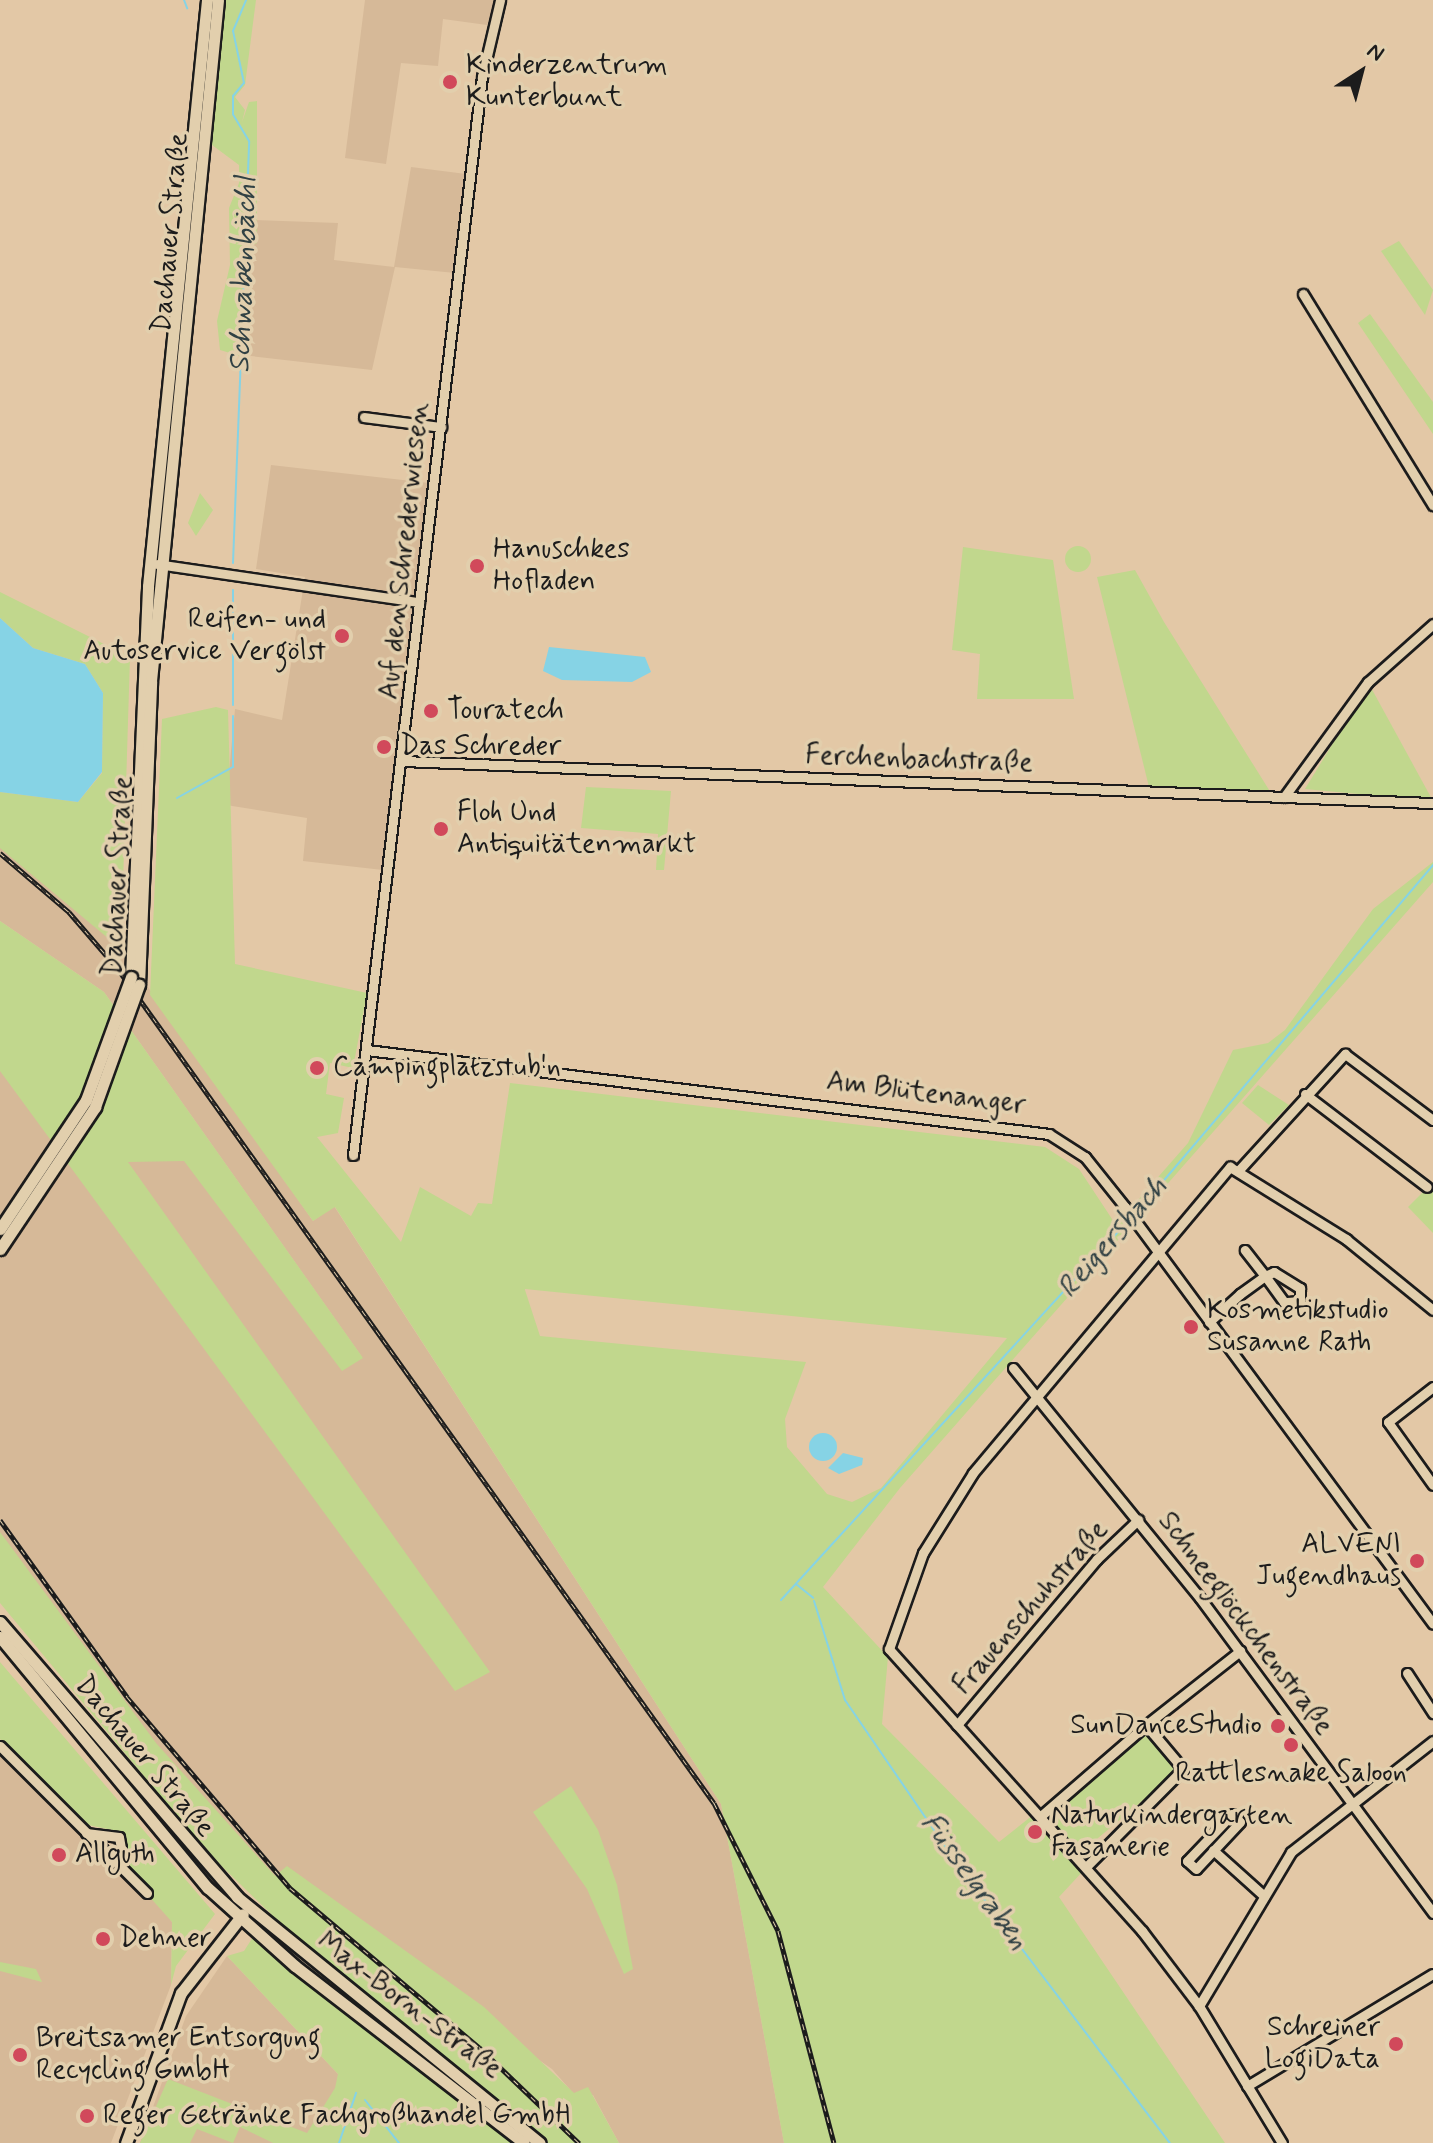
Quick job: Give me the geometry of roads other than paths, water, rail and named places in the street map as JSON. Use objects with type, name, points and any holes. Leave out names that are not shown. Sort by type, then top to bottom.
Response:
[{"type":"main road","name":"Dachauer Straße","points":[[143,838],[150,563],[207,0]]},
{"type":"main road","name":"Dachauer Straße","points":[[0,1249],[95,1107],[135,981],[148,727],[218,0]]},
{"type":"main road","name":"Dachauer Straße","points":[[0,1229],[86,1100],[135,981]]},
{"type":"main road","name":"Dachauer Straße","points":[[0,1622],[244,1912]]},
{"type":"main road","name":"Dachauer Straße","points":[[0,1637],[188,1866],[244,1912]]},
{"type":"main road","points":[[126,2143],[181,1993],[244,1912]]},
{"type":"main road","name":"Max-Born-Straße","points":[[244,1912],[524,2143]]},
{"type":"main road","name":"Max-Born-Straße","points":[[244,1912],[540,2143]]},
{"type":"street","name":"Auf den Schrederwiesen","points":[[353,1155],[403,761],[482,77],[500,0]]},
{"type":"street","points":[[1303,294],[1433,505]]},
{"type":"street","points":[[364,417],[441,427]]},
{"type":"street","points":[[150,563],[419,602]]},
{"type":"street","points":[[1284,797],[1299,784],[1368,682],[1433,624]]},
{"type":"street","name":"Ferchenbachstraße","points":[[403,761],[1433,803]]},
{"type":"street","points":[[1299,784],[1306,797]]},
{"type":"street","name":"Am Blütenanger","points":[[367,1050],[1017,1125],[1085,1157],[1429,1611],[1433,1624]]},
{"type":"street","points":[[1238,1171],[1338,1057],[1352,1057],[1433,1120]]},
{"type":"street","points":[[1305,1094],[1427,1187]]},
{"type":"street","points":[[1282,2143],[1199,2006],[1088,1865],[889,1649],[923,1553],[1034,1394],[1230,1167],[1346,1239],[1433,1310]]},
{"type":"street","points":[[1209,1322],[1265,1276],[1245,1250]]},
{"type":"street","name":"Schneeglöckchenstraße","points":[[1013,1368],[1138,1520],[1240,1651],[1433,1913]]},
{"type":"street","points":[[1433,1387],[1388,1422],[1433,1485]]},
{"type":"street","name":"Frauenschuhstraße","points":[[957,1725],[1097,1559],[1138,1520]]},
{"type":"street","points":[[1042,1815],[1146,1725],[1240,1651]]},
{"type":"street","points":[[1407,1673],[1433,1713]]},
{"type":"street","points":[[1088,1865],[1183,1769],[1146,1725]]},
{"type":"street","points":[[1199,2006],[1264,1896],[1299,1844],[1433,1741]]},
{"type":"street","points":[[0,1746],[147,1893]]},
{"type":"street","points":[[1232,1814],[1240,1822],[1213,1850],[1196,1869],[1187,1861],[1232,1814]]},
{"type":"street","points":[[86,1833],[119,1837],[121,1848],[107,1855]]},
{"type":"street","points":[[1213,1850],[1264,1896]]},
{"type":"street","points":[[1247,2086],[1433,1974]]},
{"type":"water","points":[[0,618],[33,648],[85,664],[103,693],[102,772],[78,802],[0,792]]},
{"type":"water","points":[[549,647],[645,657],[651,672],[632,682],[562,680],[543,671]]},
{"type":"water","points":[[823,1433],[833,1437],[837,1447],[833,1457],[823,1461],[813,1457],[809,1447],[813,1437]]},
{"type":"water","points":[[843,1453],[863,1458],[862,1465],[839,1474],[828,1468]]},
{"type":"waterway","points":[[184,0],[187,8]]},
{"type":"waterway","name":"Schwabenbächl","points":[[233,563],[249,141],[233,114],[233,96],[244,83],[233,31],[246,0]]},
{"type":"waterway","name":"Schwabenbächl","points":[[233,590],[233,705]]},
{"type":"waterway","name":"Schwabenbächl","points":[[177,798],[233,767],[233,716]]},
{"type":"waterway","name":"Reigersbach","points":[[1136,1213],[1433,865]]},
{"type":"waterway","name":"Reigersbach","points":[[781,1600],[1129,1220]]},
{"type":"waterway","name":"Füsselgraben","points":[[796,1584],[813,1598]]},
{"type":"waterway","name":"Füsselgraben","points":[[814,1601],[845,1700],[958,1865],[1170,2143]]},
{"type":"waterway","points":[[339,2143],[356,2093]]},
{"type":"waterway","points":[[365,2100],[399,2143]]},
{"type":"railway","points":[[0,853],[69,912],[118,969],[714,1803],[778,1931],[834,2143]]},
{"type":"railway","points":[[0,1520],[127,1697],[290,1888],[479,2047],[579,2143]]},
{"type":"place","name":"Kinderzentrum Kunterbunt","points":[[450,82]]},
{"type":"place","name":"Hanuschkes Hofladen","points":[[477,566]]},
{"type":"place","name":"Reifen- und Autoservice Vergölst","points":[[342,636]]},
{"type":"place","name":"Touratech","points":[[431,711]]},
{"type":"place","name":"Das Schreder","points":[[384,747]]},
{"type":"place","name":"Floh Und Antiquitätenmarkt","points":[[441,829]]},
{"type":"place","name":"Campingplatzstub'n","points":[[317,1068]]},
{"type":"place","name":"Kosmetikstudio Susanne Rath","points":[[1191,1327]]},
{"type":"place","name":"ALVENI Jugendhaus","points":[[1417,1561]]},
{"type":"place","name":"SunDanceStudio","points":[[1278,1726]]},
{"type":"place","name":"Rattlesnake Saloon","points":[[1291,1745]]},
{"type":"place","name":"Naturkindergarten Fasanerie","points":[[1035,1832]]},
{"type":"place","name":"Allguth","points":[[59,1855]]},
{"type":"place","name":"Dehner","points":[[103,1939]]},
{"type":"place","name":"Schreiner LogiData","points":[[1396,2044]]},
{"type":"place","name":"Breitsamer Entsorgung Recycling GmbH","points":[[20,2055]]},
{"type":"place","name":"Reger Getränke Fachgroßhandel GmbH","points":[[87,2116]]}]
